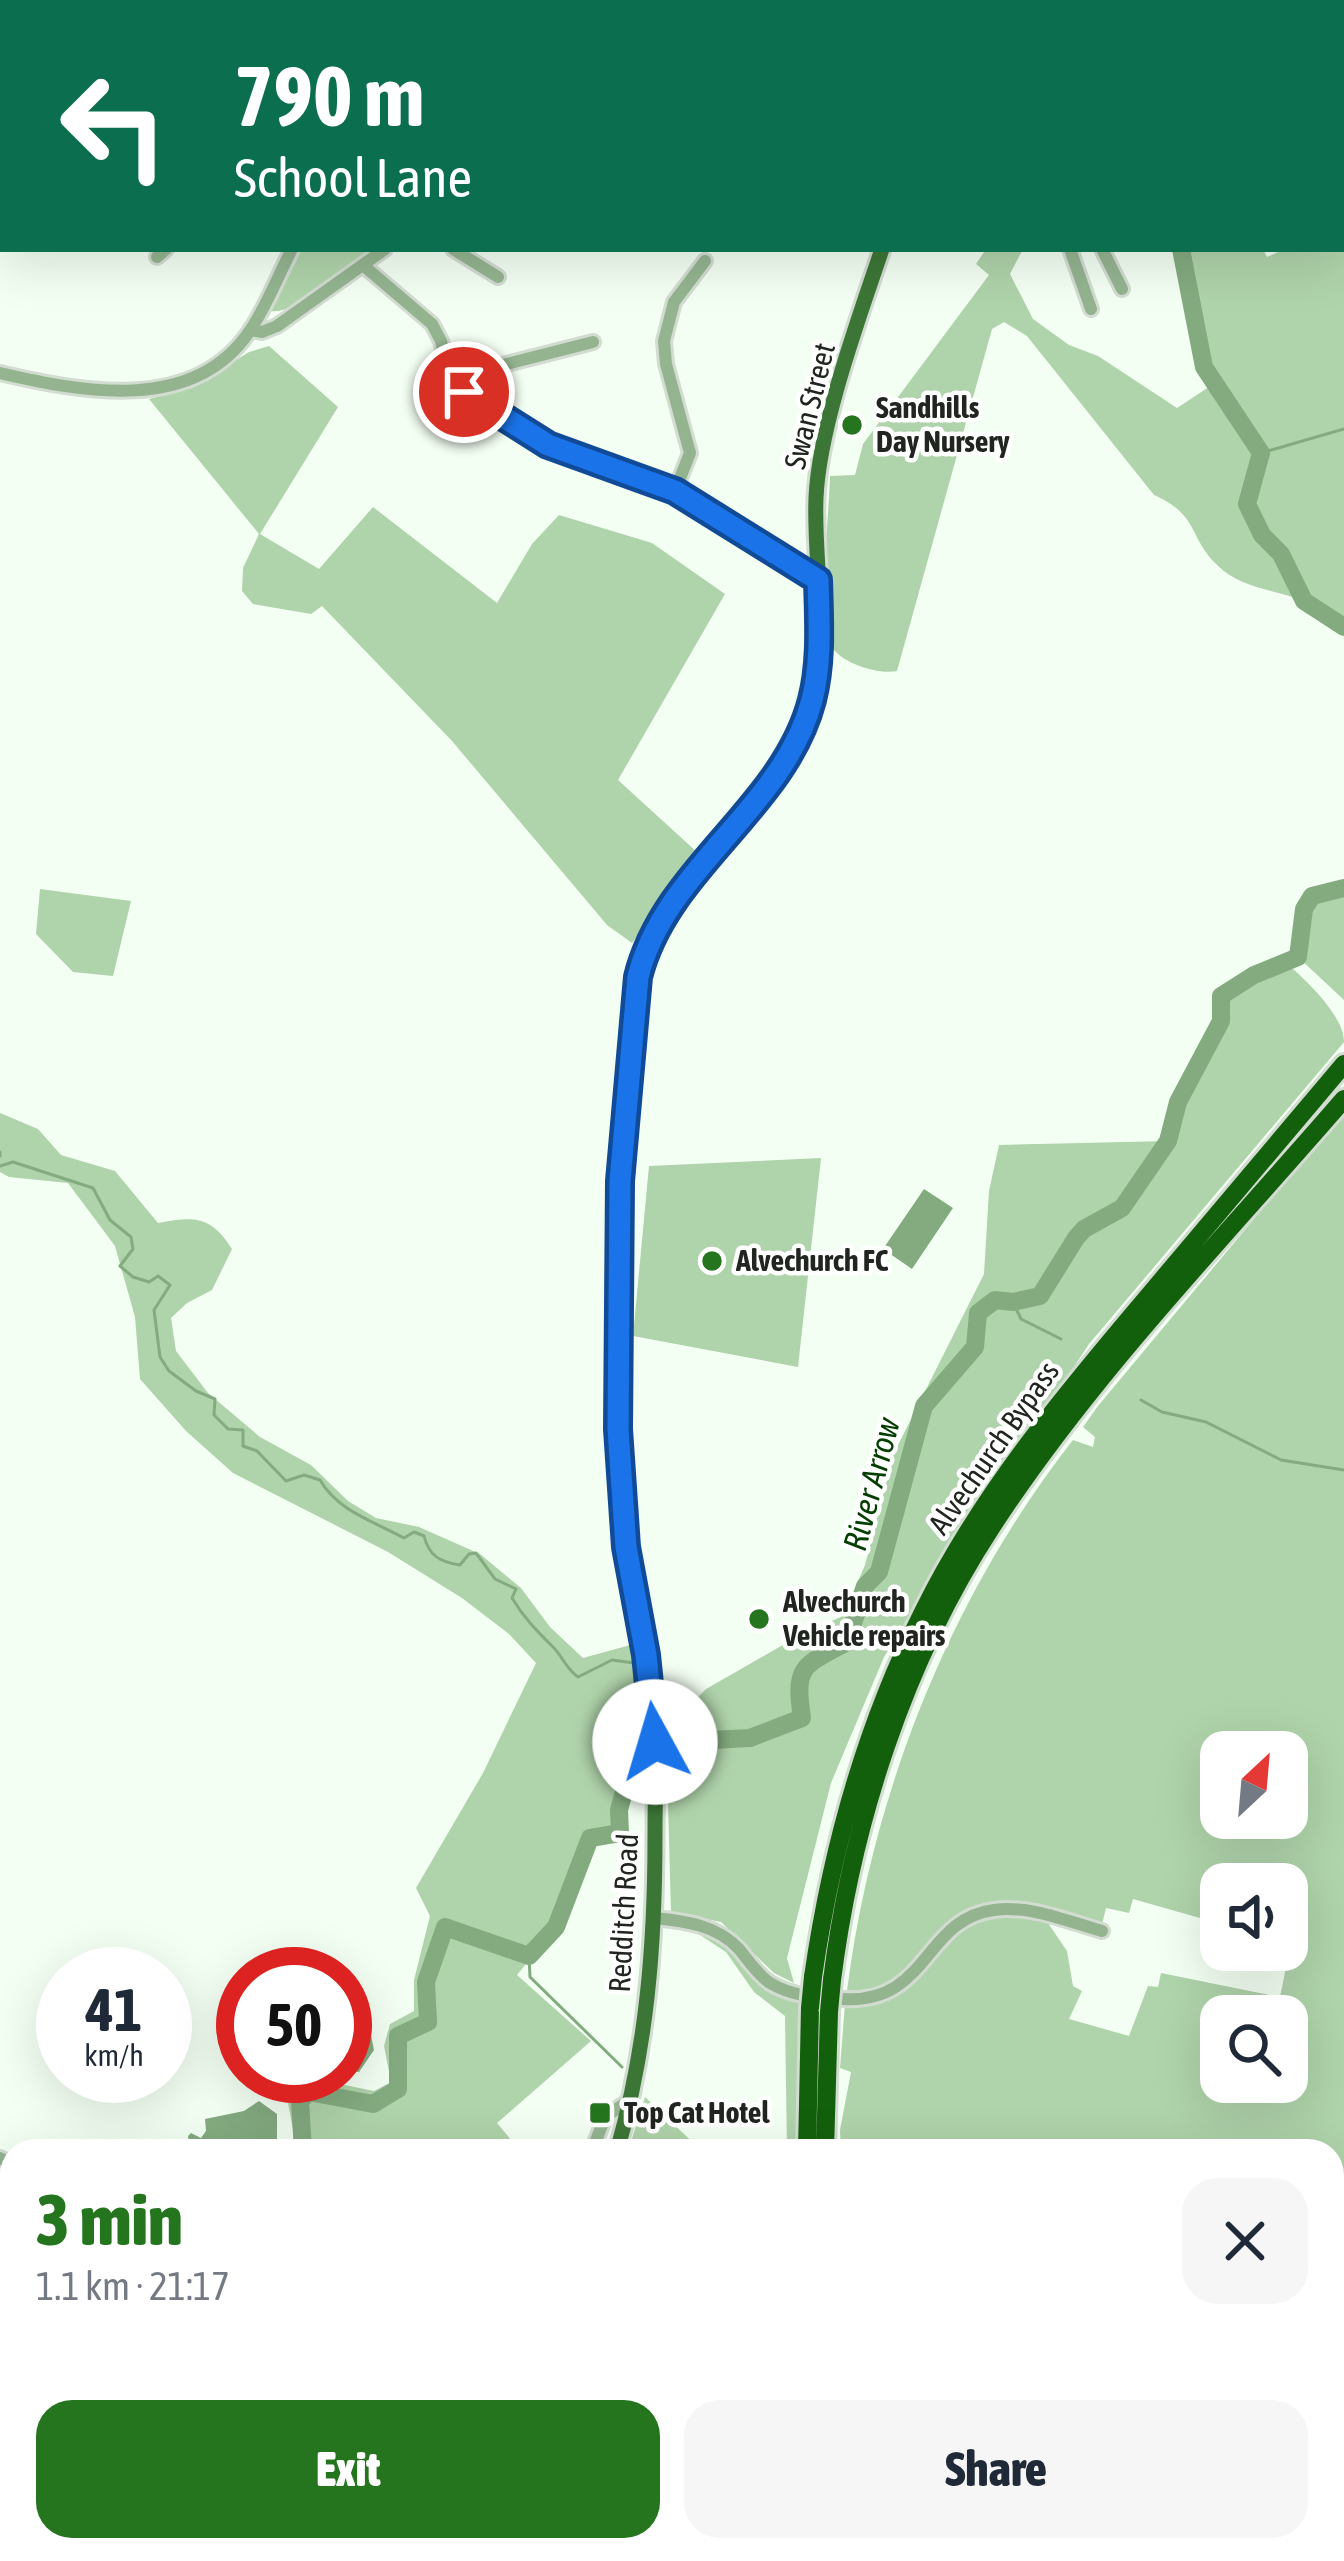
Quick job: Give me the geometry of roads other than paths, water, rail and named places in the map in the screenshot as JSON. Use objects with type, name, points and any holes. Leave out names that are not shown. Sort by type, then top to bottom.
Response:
[{"type":"highway","name":"Alvechurch Bypass","points":[[808,2139],[838,1844],[874,1727],[923,1612],[974,1523],[1063,1396],[1344,1064]]},
{"type":"highway","name":"Alvechurch Bypass","points":[[823,1978],[890,1736],[937,1626],[988,1532],[1077,1409],[1344,1099]]},
{"type":"highway","name":"Alvechurch Bypass","points":[[820,2010],[825,2139]]},
{"type":"main road","name":"Swan Street","points":[[818,580],[816,494],[881,252]]},
{"type":"main road","name":"Redditch Road","points":[[620,2139],[648,1997],[654,1918],[655,1742],[646,1655],[626,1547],[618,1420],[620,1181],[638,977],[645,950],[662,918],[774,775],[803,725],[818,660],[818,580]]},
{"type":"street","points":[[0,373],[98,392],[150,389],[202,373],[220,362],[251,330],[290,252]]},
{"type":"street","points":[[251,330],[262,332],[277,326],[381,252]]},
{"type":"street","points":[[459,252],[498,277]]},
{"type":"street","points":[[1073,252],[1091,309]]},
{"type":"street","points":[[1104,252],[1122,289]]},
{"type":"street","points":[[675,491],[690,453],[664,340],[674,302],[705,261]]},
{"type":"street","points":[[364,266],[432,324],[450,378],[471,397],[560,450],[675,491],[818,580]]},
{"type":"street","points":[[471,397],[487,368],[593,342]]},
{"type":"street","points":[[654,1918],[692,1923],[719,1934],[763,1977],[788,1991],[846,2000],[882,1994],[906,1982],[950,1929],[986,1911],[1035,1912],[1102,1931]]},
{"type":"street","points":[[597,2139],[605,2117],[630,2100]]},
{"type":"waterway","name":"River Arrow","points":[[1182,252],[1204,367],[1261,453],[1247,504],[1262,535],[1281,554],[1304,601],[1344,627]]},
{"type":"waterway","points":[[1261,453],[1344,429]]},
{"type":"waterway","name":"River Arrow","points":[[302,2139],[300,2101],[309,2092],[373,2104],[398,2089],[398,2036],[428,2022],[426,1982],[445,1927],[529,1956],[556,1927],[590,1838],[620,1833],[625,1788],[691,1741],[750,1738],[802,1718],[801,1677],[811,1663],[847,1642],[865,1586],[879,1572],[924,1406],[975,1347],[978,1313],[995,1300],[1040,1296],[1084,1229],[1122,1208],[1168,1141],[1178,1102],[1221,1021],[1221,996],[1254,975],[1298,957],[1304,909],[1312,896],[1344,888]]},
{"type":"waterway","points":[[0,1166],[13,1162],[93,1188],[110,1220],[131,1237],[133,1249],[120,1266],[133,1277],[149,1282],[158,1276],[170,1285],[154,1310],[160,1357],[169,1371],[215,1399],[214,1415],[228,1429],[243,1430],[243,1446],[257,1451],[286,1481],[304,1475],[320,1480],[336,1500],[357,1514],[404,1538],[414,1532],[424,1536],[432,1553],[447,1562],[460,1565],[476,1553],[495,1579],[516,1589],[512,1598],[521,1612],[578,1677],[612,1660],[634,1663]]},
{"type":"waterway","points":[[1013,1302],[1021,1319],[1061,1339]]},
{"type":"waterway","points":[[1141,1400],[1162,1412],[1206,1422],[1281,1460],[1344,1470]]},
{"type":"waterway","points":[[640,1719],[645,1773]]},
{"type":"waterway","points":[[529,1956],[530,1977],[622,2067]]},
{"type":"place","name":"Sandhills Day Nursery","points":[[852,425]]},
{"type":"place","name":"Alvechurch FC","points":[[712,1261]]},
{"type":"place","name":"Alvechurch Vehicle repairs","points":[[759,1619]]},
{"type":"place","name":"Top Cat Hotel","points":[[600,2113]]}]
